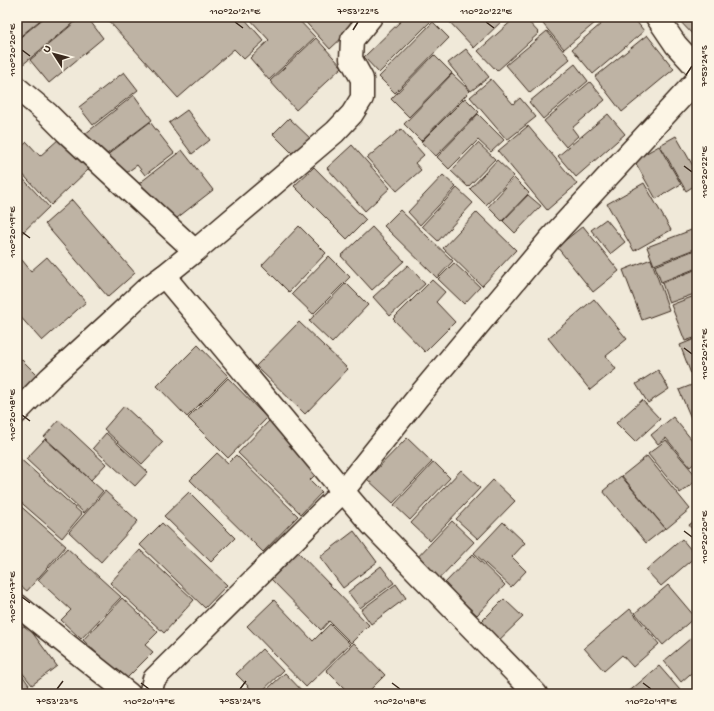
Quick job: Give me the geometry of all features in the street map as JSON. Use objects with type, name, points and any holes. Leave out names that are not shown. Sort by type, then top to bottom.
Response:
[{"type":"street","points":[[17,412],[50,378],[146,289],[196,251],[335,132],[352,114],[362,98],[362,79],[351,59],[352,40],[371,17]]},
{"type":"street","points":[[656,17],[676,46],[697,68]]},
{"type":"street","points":[[150,694],[154,679],[343,490],[418,397],[550,239],[697,80]]},
{"type":"street","points":[[17,88],[48,114],[196,251]]},
{"type":"street","points":[[164,276],[371,524],[536,694]]},
{"type":"street","points":[[17,605],[129,694]]},
{"type":"building","points":[[17,17],[44,17],[17,39]]},
{"type":"building","points":[[45,17],[80,17],[21,66],[17,61],[17,40]]},
{"type":"building","points":[[81,17],[87,17],[103,38],[49,83],[30,60]]},
{"type":"building","points":[[109,17],[243,17],[264,41],[244,59],[234,49],[178,98],[107,19]]},
{"type":"building","points":[[248,17],[296,17],[315,37],[269,80],[250,58],[269,40]]},
{"type":"building","points":[[301,17],[356,17],[360,21],[330,49]]},
{"type":"building","points":[[405,17],[430,17],[432,20],[379,73],[364,57]]},
{"type":"building","points":[[445,17],[506,17],[474,48]]},
{"type":"building","points":[[516,17],[524,17],[539,33],[497,71],[478,51]]},
{"type":"building","points":[[602,17],[564,49],[538,18]]},
{"type":"building","points":[[609,17],[633,17],[644,31],[593,74],[572,49]]},
{"type":"building","points":[[676,17],[697,17],[697,35],[695,37]]},
{"type":"building","points":[[433,22],[449,38],[395,93],[379,77]]},
{"type":"building","points":[[547,31],[570,59],[530,93],[506,65]]},
{"type":"building","points":[[647,35],[674,69],[622,112],[595,77]]},
{"type":"building","points":[[316,38],[342,67],[296,110],[270,81]]},
{"type":"building","points":[[466,49],[489,77],[471,91],[448,63]]},
{"type":"building","points":[[434,55],[452,73],[409,117],[391,99]]},
{"type":"building","points":[[575,64],[588,81],[543,119],[529,102]]},
{"type":"building","points":[[124,72],[138,90],[93,125],[79,107]]},
{"type":"building","points":[[452,74],[470,91],[421,141],[404,124]]},
{"type":"building","points":[[491,79],[513,104],[520,98],[536,117],[507,140],[470,97]]},
{"type":"building","points":[[590,82],[605,100],[572,128],[578,136],[566,147],[544,121]]},
{"type":"building","points":[[134,95],[152,120],[103,157],[85,134]]},
{"type":"building","points":[[465,98],[479,112],[436,156],[421,142]]},
{"type":"building","points":[[187,110],[210,140],[192,154],[169,123]]},
{"type":"building","points":[[478,114],[504,140],[491,152],[478,140],[449,169],[437,157]]},
{"type":"building","points":[[608,114],[625,134],[576,177],[558,156]]},
{"type":"building","points":[[289,118],[313,141],[297,158],[273,134]]},
{"type":"building","points":[[150,122],[174,153],[145,175],[137,165],[122,176],[106,156]]},
{"type":"building","points":[[528,126],[577,184],[547,210],[498,151]]},
{"type":"building","points":[[401,129],[424,155],[415,163],[421,170],[397,191],[367,158]]},
{"type":"building","points":[[676,136],[697,173],[697,184],[686,191],[660,145]]},
{"type":"building","points":[[60,138],[89,169],[51,205],[17,168],[17,151],[27,142],[40,156]]},
{"type":"building","points":[[478,143],[495,159],[468,187],[451,171]]},
{"type":"building","points":[[352,145],[390,188],[365,211],[327,168]]},
{"type":"building","points":[[659,146],[681,184],[656,199],[634,160]]},
{"type":"building","points":[[182,150],[213,190],[168,225],[137,185]]},
{"type":"building","points":[[497,160],[514,176],[486,205],[470,189]]},
{"type":"building","points":[[314,167],[366,220],[347,239],[294,186]]},
{"type":"building","points":[[17,172],[49,207],[19,236],[17,234]]},
{"type":"building","points":[[443,175],[456,187],[420,225],[408,212]]},
{"type":"building","points":[[514,178],[529,193],[502,221],[488,207]]},
{"type":"building","points":[[644,183],[671,230],[634,251],[607,204]]},
{"type":"building","points":[[457,188],[473,203],[438,241],[422,226]]},
{"type":"building","points":[[528,195],[541,206],[515,233],[503,221]]},
{"type":"building","points":[[72,200],[135,273],[108,297],[45,224]]},
{"type":"building","points":[[400,210],[453,261],[437,278],[384,226]]},
{"type":"building","points":[[477,212],[516,250],[482,286],[443,248]]},
{"type":"building","points":[[606,219],[625,242],[610,254],[591,230]]},
{"type":"building","points":[[299,226],[326,253],[289,292],[262,265]]},
{"type":"building","points":[[583,226],[619,271],[593,292],[557,247]]},
{"type":"building","points":[[372,227],[404,261],[372,290],[341,256]]},
{"type":"building","points":[[694,229],[697,238],[697,248],[654,265],[647,247]]},
{"type":"building","points":[[697,249],[697,268],[661,282],[655,266]]},
{"type":"building","points":[[329,256],[350,277],[313,314],[292,294]]},
{"type":"building","points":[[47,257],[86,302],[42,341],[17,313],[17,264],[22,260],[31,271]]},
{"type":"building","points":[[651,259],[669,310],[642,320],[623,270]]},
{"type":"building","points":[[454,263],[480,287],[464,304],[438,279]]},
{"type":"building","points":[[408,265],[425,284],[390,316],[373,297]]},
{"type":"building","points":[[697,269],[697,293],[669,303],[662,283]]},
{"type":"building","points":[[432,280],[445,292],[436,302],[455,322],[425,352],[393,319]]},
{"type":"building","points":[[346,283],[368,305],[332,343],[309,321]]},
{"type":"building","points":[[697,295],[697,337],[685,341],[671,305]]},
{"type":"building","points":[[594,299],[627,339],[606,356],[616,369],[590,390],[548,338]]},
{"type":"building","points":[[299,322],[348,369],[305,414],[256,366]]},
{"type":"building","points":[[697,338],[697,377],[693,379],[680,345]]},
{"type":"building","points":[[198,345],[228,376],[187,417],[157,386]]},
{"type":"building","points":[[17,355],[40,378],[17,399]]},
{"type":"building","points":[[658,370],[669,389],[648,403],[636,384]]},
{"type":"building","points":[[228,378],[267,418],[228,458],[188,418]]},
{"type":"building","points":[[697,383],[697,432],[679,390]]},
{"type":"building","points":[[642,400],[660,419],[635,442],[616,423]]},
{"type":"building","points":[[124,406],[163,442],[142,464],[104,429]]},
{"type":"building","points":[[673,417],[697,446],[697,461],[690,467],[666,438],[658,444],[651,435]]},
{"type":"building","points":[[59,420],[106,464],[91,480],[44,437]]},
{"type":"building","points":[[270,420],[320,470],[310,480],[322,492],[301,514],[238,453]]},
{"type":"building","points":[[106,433],[148,472],[135,486],[93,448]]},
{"type":"building","points":[[407,438],[432,462],[393,503],[367,479]]},
{"type":"building","points":[[45,439],[103,491],[84,513],[26,459]]},
{"type":"building","points":[[666,440],[697,477],[697,480],[680,493],[648,454]]},
{"type":"building","points":[[217,453],[228,463],[236,455],[298,516],[263,552],[190,480]]},
{"type":"building","points":[[17,456],[82,514],[62,538],[17,499]]},
{"type":"building","points":[[647,456],[690,509],[666,529],[622,476]]},
{"type":"building","points":[[434,462],[450,478],[410,520],[394,505]]},
{"type":"building","points":[[461,470],[480,488],[430,541],[411,523]]},
{"type":"building","points":[[621,476],[665,528],[646,543],[603,491]]},
{"type":"building","points":[[493,480],[515,501],[478,539],[456,519]]},
{"type":"building","points":[[105,491],[138,521],[101,562],[69,532]]},
{"type":"building","points":[[189,492],[235,538],[211,562],[164,516]]},
{"type":"building","points":[[17,503],[66,546],[27,591],[17,583]]},
{"type":"building","points":[[697,519],[697,536],[689,525]]},
{"type":"building","points":[[452,521],[474,542],[434,584],[412,563]]},
{"type":"building","points":[[503,522],[525,543],[512,557],[526,571],[511,587],[474,553]]},
{"type":"building","points":[[162,523],[227,585],[205,608],[140,545]]},
{"type":"building","points":[[354,531],[377,562],[343,588],[320,557]]},
{"type":"building","points":[[682,539],[696,556],[661,586],[646,570]]},
{"type":"building","points":[[67,548],[121,597],[81,639],[61,620],[71,610],[38,580]]},
{"type":"building","points":[[140,550],[194,600],[164,633],[110,583]]},
{"type":"building","points":[[297,551],[369,625],[351,643],[329,621],[321,630],[269,577]]},
{"type":"building","points":[[473,554],[505,585],[477,615],[444,584]]},
{"type":"building","points":[[381,566],[394,583],[360,608],[348,592]]},
{"type":"building","points":[[396,584],[406,598],[371,624],[361,610]]},
{"type":"building","points":[[668,585],[695,617],[663,645],[635,613]]},
{"type":"building","points":[[122,598],[158,632],[145,645],[153,652],[125,680],[83,640]]},
{"type":"building","points":[[504,599],[523,617],[493,646],[475,628]]},
{"type":"building","points":[[274,600],[313,641],[330,624],[350,644],[306,687],[247,626]]},
{"type":"building","points":[[630,609],[659,644],[633,667],[622,655],[604,671],[584,648]]},
{"type":"building","points":[[26,624],[57,666],[32,685],[17,666],[17,631]]},
{"type":"building","points":[[697,633],[697,668],[681,682],[664,661]]},
{"type":"building","points":[[354,643],[385,675],[366,694],[350,694],[326,670]]},
{"type":"building","points":[[262,649],[283,671],[259,694],[256,694],[236,674]]},
{"type":"building","points":[[659,666],[680,690],[675,694],[626,694]]},
{"type":"building","points":[[17,668],[29,685],[18,694],[17,694]]},
{"type":"building","points":[[285,673],[305,694],[262,694]]}]
